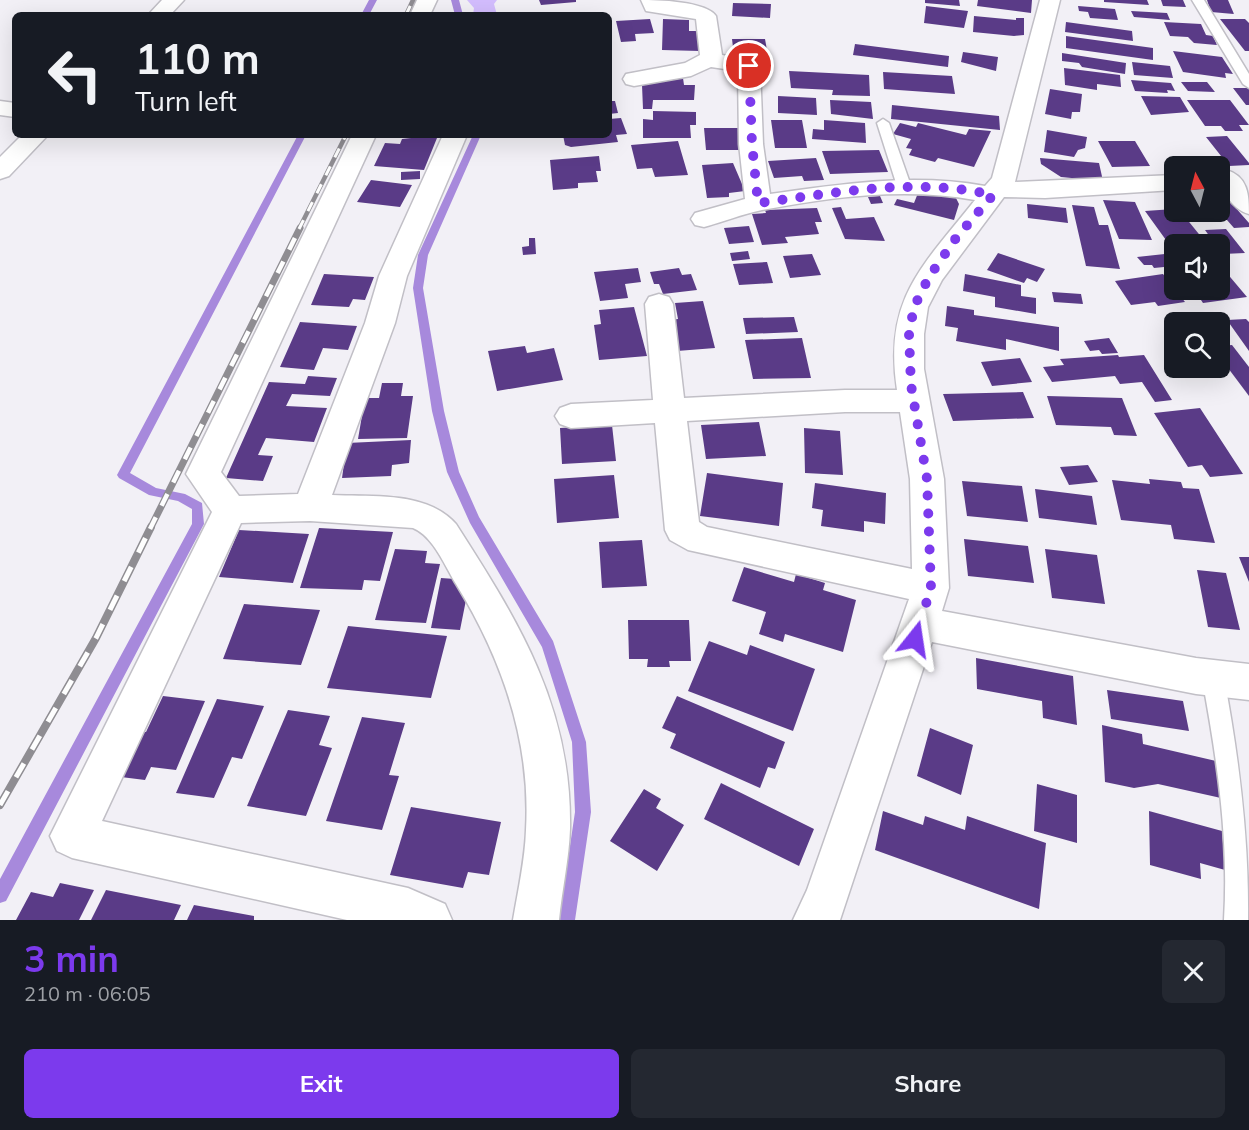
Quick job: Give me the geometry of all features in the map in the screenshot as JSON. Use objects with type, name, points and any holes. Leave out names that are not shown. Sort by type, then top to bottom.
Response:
[{"type":"street","points":[[161,12],[174,0]]},
{"type":"street","points":[[651,0],[653,7],[699,12],[706,16],[711,58],[714,61],[749,66],[752,144],[758,203]]},
{"type":"street","points":[[816,920],[826,900],[915,639],[917,623],[931,588],[927,479],[913,401],[909,334],[914,307],[929,277],[956,238],[1004,179],[1050,0]]},
{"type":"street","points":[[634,80],[691,69],[711,58]]},
{"type":"street","points":[[0,171],[33,138]]},
{"type":"street","points":[[230,510],[204,474],[363,138]]},
{"type":"street","points":[[310,507],[380,324],[393,276],[454,138]]},
{"type":"street","points":[[1232,178],[1249,206]]},
{"type":"street","points":[[704,219],[758,203],[904,186],[934,185],[995,192],[1164,183]]},
{"type":"street","points":[[659,304],[682,530],[700,540],[931,588]]},
{"type":"street","points":[[571,416],[845,401],[913,401]]},
{"type":"street","points":[[230,510],[310,507],[416,514],[433,521],[502,629],[522,676],[545,771],[548,819],[536,920]]},
{"type":"street","points":[[230,510],[72,836],[408,911],[429,920]]},
{"type":"street","points":[[917,623],[1231,680]]},
{"type":"lane","points":[[1198,0],[1249,84]]},
{"type":"lane","points":[[883,123],[904,186]]},
{"type":"lane","points":[[1231,680],[1226,747],[1237,841],[1236,920]]},
{"type":"shaded area","points":[[467,0],[497,0],[494,4],[496,12],[473,12],[474,8]]},
{"type":"building","points":[[539,0],[576,0],[576,2],[541,5]]},
{"type":"building","points":[[925,0],[959,0],[960,6],[925,3]]},
{"type":"building","points":[[978,0],[1032,0],[1031,13],[977,6]]},
{"type":"building","points":[[1104,0],[1147,0],[1149,5],[1104,2]]},
{"type":"building","points":[[1161,0],[1183,0],[1186,7],[1163,6]]},
{"type":"building","points":[[1207,0],[1228,0],[1234,14],[1211,12]]},
{"type":"building","points":[[733,3],[771,4],[770,18],[732,16]]},
{"type":"building","points":[[926,6],[968,11],[964,28],[924,23]]},
{"type":"building","points":[[1078,6],[1115,9],[1118,20],[1090,18],[1088,12],[1079,11]]},
{"type":"building","points":[[1131,11],[1167,13],[1170,20],[1134,17]]},
{"type":"building","points":[[974,16],[1016,20],[1016,18],[1024,18],[1024,35],[973,32]]},
{"type":"building","points":[[650,19],[654,33],[635,34],[636,41],[621,42],[616,21]]},
{"type":"building","points":[[663,19],[689,20],[689,31],[700,31],[700,51],[662,50]]},
{"type":"building","points":[[1220,19],[1245,19],[1249,23],[1249,51],[1245,51]]},
{"type":"building","points":[[1066,22],[1132,31],[1133,41],[1065,32]]},
{"type":"building","points":[[1164,22],[1201,24],[1206,35],[1213,36],[1217,45],[1194,43],[1188,37],[1170,36]]},
{"type":"building","points":[[1066,36],[1153,48],[1153,60],[1066,48]]},
{"type":"building","points":[[732,39],[765,39],[768,56],[734,55]]},
{"type":"building","points":[[855,44],[949,56],[948,67],[853,55]]},
{"type":"building","points":[[1173,51],[1222,57],[1233,74],[1225,73],[1226,78],[1183,72]]},
{"type":"building","points":[[963,52],[998,57],[996,71],[961,62]]},
{"type":"building","points":[[1062,53],[1126,63],[1125,74],[1082,67],[1079,63],[1062,61]]},
{"type":"building","points":[[1132,62],[1170,66],[1173,78],[1134,75]]},
{"type":"building","points":[[1064,68],[1120,75],[1121,87],[1097,84],[1097,90],[1065,85]]},
{"type":"building","points":[[789,71],[869,75],[870,96],[832,95],[833,90],[791,88]]},
{"type":"building","points":[[883,72],[952,76],[955,94],[884,89]]},
{"type":"building","points":[[683,78],[684,85],[695,85],[694,100],[653,100],[652,109],[643,109],[642,85]]},
{"type":"building","points":[[1131,80],[1171,83],[1175,91],[1167,90],[1168,93],[1135,91]]},
{"type":"building","points":[[1181,82],[1207,82],[1215,92],[1188,91]]},
{"type":"building","points":[[1233,88],[1249,88],[1249,105],[1246,105]]},
{"type":"building","points":[[1050,89],[1082,94],[1080,112],[1072,112],[1071,119],[1045,114]]},
{"type":"building","points":[[778,96],[816,98],[817,115],[778,113]]},
{"type":"building","points":[[1141,96],[1180,97],[1189,112],[1151,115]]},
{"type":"building","points":[[830,100],[871,102],[873,119],[831,114]]},
{"type":"building","points":[[1187,100],[1230,100],[1249,125],[1239,125],[1243,131],[1225,131],[1221,126],[1205,126]]},
{"type":"building","points":[[612,101],[615,101],[618,113],[612,114]]},
{"type":"building","points":[[892,105],[999,116],[1000,130],[891,119]]},
{"type":"building","points":[[653,111],[696,112],[696,125],[690,125],[691,138],[643,138],[643,119],[653,120]]},
{"type":"building","points":[[621,118],[627,134],[616,135],[618,142],[571,147],[565,145],[564,138],[612,138],[612,119]]},
{"type":"building","points":[[771,120],[802,120],[807,148],[775,148]]},
{"type":"building","points":[[824,120],[865,123],[866,143],[812,139],[813,129],[824,130]]},
{"type":"building","points":[[900,123],[916,127],[918,123],[966,135],[969,129],[991,131],[974,167],[938,158],[935,162],[909,155],[912,149],[906,148],[911,139],[893,134]]},
{"type":"building","points":[[704,128],[739,128],[741,150],[706,150]]},
{"type":"building","points":[[1047,130],[1087,137],[1085,148],[1078,150],[1074,157],[1044,152]]},
{"type":"building","points":[[1227,136],[1249,165],[1230,166],[1230,156],[1221,156],[1206,137]]},
{"type":"building","points":[[437,138],[424,170],[374,166],[385,143],[400,144],[402,139]]},
{"type":"building","points":[[678,141],[688,175],[655,177],[652,168],[637,169],[631,145]]},
{"type":"building","points":[[1098,141],[1135,141],[1150,166],[1112,167]]},
{"type":"building","points":[[879,150],[888,172],[830,174],[822,151]]},
{"type":"building","points":[[599,156],[601,171],[596,171],[598,182],[578,183],[578,188],[553,190],[550,160]]},
{"type":"building","points":[[816,158],[824,180],[804,181],[802,176],[774,178],[768,161]]},
{"type":"building","points":[[1040,158],[1099,163],[1103,181],[1061,177],[1041,164]]},
{"type":"building","points":[[733,163],[745,191],[729,193],[729,197],[707,198],[702,165]]},
{"type":"building","points":[[420,171],[420,179],[401,180],[401,172]]},
{"type":"building","points":[[371,180],[412,185],[400,207],[357,202]]},
{"type":"building","points":[[918,193],[956,198],[959,204],[954,220],[894,205],[897,199],[914,203]]},
{"type":"building","points":[[880,196],[883,203],[871,204],[868,197]]},
{"type":"building","points":[[1103,200],[1135,202],[1152,240],[1119,239]]},
{"type":"building","points":[[1230,201],[1249,223],[1249,227],[1234,228],[1229,222]]},
{"type":"building","points":[[1027,204],[1066,208],[1068,223],[1028,218]]},
{"type":"building","points":[[1072,205],[1094,207],[1099,225],[1108,225],[1120,269],[1086,266]]},
{"type":"building","points":[[841,207],[846,219],[874,217],[885,241],[845,239],[832,208]]},
{"type":"building","points":[[817,208],[822,222],[815,222],[819,234],[785,237],[788,243],[762,245],[752,214],[766,213],[765,210]]},
{"type":"building","points":[[1164,210],[1164,222],[1189,222],[1199,234],[1164,234],[1164,237],[1145,211]]},
{"type":"building","points":[[749,226],[754,242],[729,244],[724,228]]},
{"type":"building","points":[[1226,229],[1230,234],[1208,234],[1205,230]]},
{"type":"building","points":[[1230,234],[1245,253],[1230,254]]},
{"type":"building","points":[[529,238],[535,238],[536,254],[523,255],[522,247],[529,246]]},
{"type":"building","points":[[748,251],[750,259],[732,261],[730,253]]},
{"type":"building","points":[[998,253],[1045,269],[1037,282],[1027,278],[1024,283],[987,270]]},
{"type":"building","points":[[812,254],[821,275],[790,278],[783,256]]},
{"type":"building","points":[[1164,254],[1164,267],[1154,268],[1152,265],[1144,265],[1137,257]]},
{"type":"building","points":[[767,262],[773,283],[739,285],[733,264]]},
{"type":"building","points":[[638,268],[641,282],[625,284],[628,298],[600,301],[594,272]]},
{"type":"building","points":[[679,268],[682,275],[691,274],[697,290],[663,294],[659,284],[654,284],[650,272]]},
{"type":"building","points":[[324,274],[374,277],[365,300],[353,299],[349,307],[311,305]]},
{"type":"building","points":[[965,274],[1021,285],[1021,296],[1036,298],[1036,314],[995,307],[995,297],[963,291]]},
{"type":"building","points":[[1163,274],[1164,300],[1183,300],[1185,302],[1158,306],[1155,302],[1131,305],[1115,281]]},
{"type":"building","points":[[1230,277],[1247,297],[1230,299]]},
{"type":"building","points":[[1052,292],[1081,294],[1083,304],[1054,302]]},
{"type":"building","points":[[1201,300],[1225,300],[1203,303]]},
{"type":"building","points":[[703,301],[715,348],[677,351],[669,320],[678,319],[675,303]]},
{"type":"building","points":[[947,306],[974,310],[974,315],[1059,327],[1059,351],[1006,339],[1006,350],[956,341],[958,328],[945,326]]},
{"type":"building","points":[[634,307],[647,356],[599,360],[594,325],[601,324],[599,310]]},
{"type":"building","points":[[794,317],[798,332],[746,334],[743,318]]},
{"type":"building","points":[[1246,319],[1249,322],[1249,351],[1230,324],[1230,320]]},
{"type":"building","points":[[300,322],[357,326],[348,350],[323,348],[314,370],[280,367]]},
{"type":"building","points":[[802,338],[811,378],[753,379],[745,340]]},
{"type":"building","points":[[1109,338],[1118,353],[1102,354],[1099,350],[1090,351],[1084,341]]},
{"type":"building","points":[[1230,345],[1249,367],[1249,396],[1230,371]]},
{"type":"building","points":[[525,346],[527,353],[554,348],[563,380],[497,391],[488,351]]},
{"type":"building","points":[[1118,355],[1119,357],[1144,355],[1172,400],[1155,402],[1142,382],[1120,384],[1115,376],[1052,382],[1043,367],[1064,365],[1060,359]]},
{"type":"building","points":[[1020,358],[1032,382],[992,386],[981,362]]},
{"type":"building","points":[[308,376],[337,378],[330,396],[292,394],[286,406],[327,408],[314,442],[266,438],[258,455],[273,456],[263,481],[226,478],[269,382],[305,384]]},
{"type":"building","points":[[382,383],[403,383],[401,396],[413,396],[407,438],[358,439],[365,398],[379,398]]},
{"type":"building","points":[[1023,392],[1034,418],[953,421],[943,394]]},
{"type":"building","points":[[1047,396],[1122,398],[1137,436],[1114,435],[1111,427],[1056,425]]},
{"type":"building","points":[[1200,408],[1243,474],[1210,477],[1202,465],[1188,467],[1154,413]]},
{"type":"building","points":[[759,422],[766,456],[706,459],[701,425]]},
{"type":"building","points":[[612,425],[616,461],[562,464],[560,428]]},
{"type":"building","points":[[804,428],[840,431],[843,475],[805,473]]},
{"type":"building","points":[[411,440],[409,463],[392,465],[391,476],[342,478],[347,443]]},
{"type":"building","points":[[1088,465],[1098,482],[1069,485],[1060,467]]},
{"type":"building","points":[[707,473],[783,483],[779,526],[700,516]]},
{"type":"building","points":[[614,475],[619,518],[557,523],[554,479]]},
{"type":"building","points":[[1149,479],[1181,482],[1183,488],[1199,489],[1215,543],[1174,539],[1171,525],[1121,520],[1112,480],[1150,484]]},
{"type":"building","points":[[962,481],[1022,486],[1028,522],[967,516]]},
{"type":"building","points":[[815,483],[886,493],[885,524],[864,521],[864,532],[821,526],[823,510],[812,508]]},
{"type":"building","points":[[1035,489],[1092,496],[1097,525],[1039,518]]},
{"type":"building","points":[[319,528],[393,532],[380,581],[364,580],[362,590],[300,588]]},
{"type":"building","points":[[239,530],[309,534],[293,583],[219,577]]},
{"type":"building","points":[[964,539],[1028,546],[1034,583],[968,576]]},
{"type":"building","points":[[642,540],[647,586],[602,588],[599,542]]},
{"type":"building","points":[[395,549],[427,551],[425,563],[440,564],[426,623],[375,620]]},
{"type":"building","points":[[1045,549],[1097,555],[1105,604],[1052,598]]},
{"type":"building","points":[[1239,557],[1249,557],[1249,582]]},
{"type":"building","points":[[744,567],[794,582],[796,574],[825,583],[823,590],[856,600],[843,652],[785,634],[783,642],[759,634],[766,612],[732,601]]},
{"type":"building","points":[[1197,570],[1226,573],[1240,630],[1208,627]]},
{"type":"building","points":[[441,578],[455,579],[466,600],[460,630],[431,628]]},
{"type":"building","points":[[244,604],[320,610],[301,665],[223,659]]},
{"type":"building","points":[[628,620],[689,620],[691,661],[669,661],[670,667],[647,667],[648,659],[629,659]]},
{"type":"building","points":[[348,626],[447,636],[431,698],[327,688]]},
{"type":"building","points":[[709,641],[747,655],[750,645],[815,669],[793,731],[688,691]]},
{"type":"building","points":[[976,658],[1073,676],[1077,725],[1043,718],[1042,701],[977,689]]},
{"type":"building","points":[[1107,690],[1183,701],[1189,731],[1111,719]]},
{"type":"building","points":[[163,696],[205,701],[176,770],[151,767],[145,780],[113,776],[134,731],[146,732]]},
{"type":"building","points":[[677,696],[785,742],[775,769],[768,767],[760,788],[670,748],[676,734],[662,728]]},
{"type":"building","points":[[217,699],[264,706],[242,759],[232,757],[214,798],[176,793]]},
{"type":"building","points":[[288,710],[330,716],[319,745],[332,748],[306,816],[247,806]]},
{"type":"building","points":[[362,717],[405,723],[389,775],[399,776],[382,830],[326,821]]},
{"type":"building","points":[[1102,725],[1142,734],[1143,744],[1216,761],[1221,798],[1158,784],[1134,788],[1105,782]]},
{"type":"building","points":[[930,728],[973,745],[961,795],[917,776]]},
{"type":"building","points":[[721,783],[814,829],[799,866],[704,819]]},
{"type":"building","points":[[1037,784],[1077,795],[1077,843],[1034,831]]},
{"type":"building","points":[[644,789],[661,799],[656,808],[684,825],[657,871],[610,841]]},
{"type":"building","points":[[411,807],[501,822],[489,875],[468,872],[463,888],[390,875]]},
{"type":"building","points":[[883,811],[923,825],[925,816],[965,830],[967,816],[1046,843],[1039,909],[875,850]]},
{"type":"building","points":[[1149,811],[1222,831],[1225,870],[1200,863],[1201,879],[1150,865]]},
{"type":"building","points":[[60,883],[94,890],[79,920],[16,920],[31,892],[53,897]]},
{"type":"building","points":[[106,890],[181,905],[174,920],[91,920]]},
{"type":"building","points":[[194,905],[254,916],[254,920],[187,920]]},
{"type":"waterway","points":[[367,12],[373,0]]},
{"type":"waterway","points":[[455,0],[458,12]]},
{"type":"waterway","points":[[0,895],[198,524],[198,507],[181,497],[153,492],[123,475],[300,138]]},
{"type":"waterway","points":[[476,138],[423,255],[418,288],[438,411],[453,472],[474,519],[548,645],[579,742],[583,812],[567,920]]},
{"type":"railway","points":[[407,12],[413,0]]},
{"type":"railway","points":[[299,229],[344,138]]},
{"type":"railway","points":[[150,529],[300,228]]},
{"type":"railway","points":[[0,805],[96,638],[151,527]]},
{"type":"route","points":[[749,66],[752,77],[752,144],[758,203],[892,186],[934,185],[993,195],[956,238],[929,277],[914,307],[909,334],[909,369],[927,479],[931,588],[917,623],[915,639]]}]
